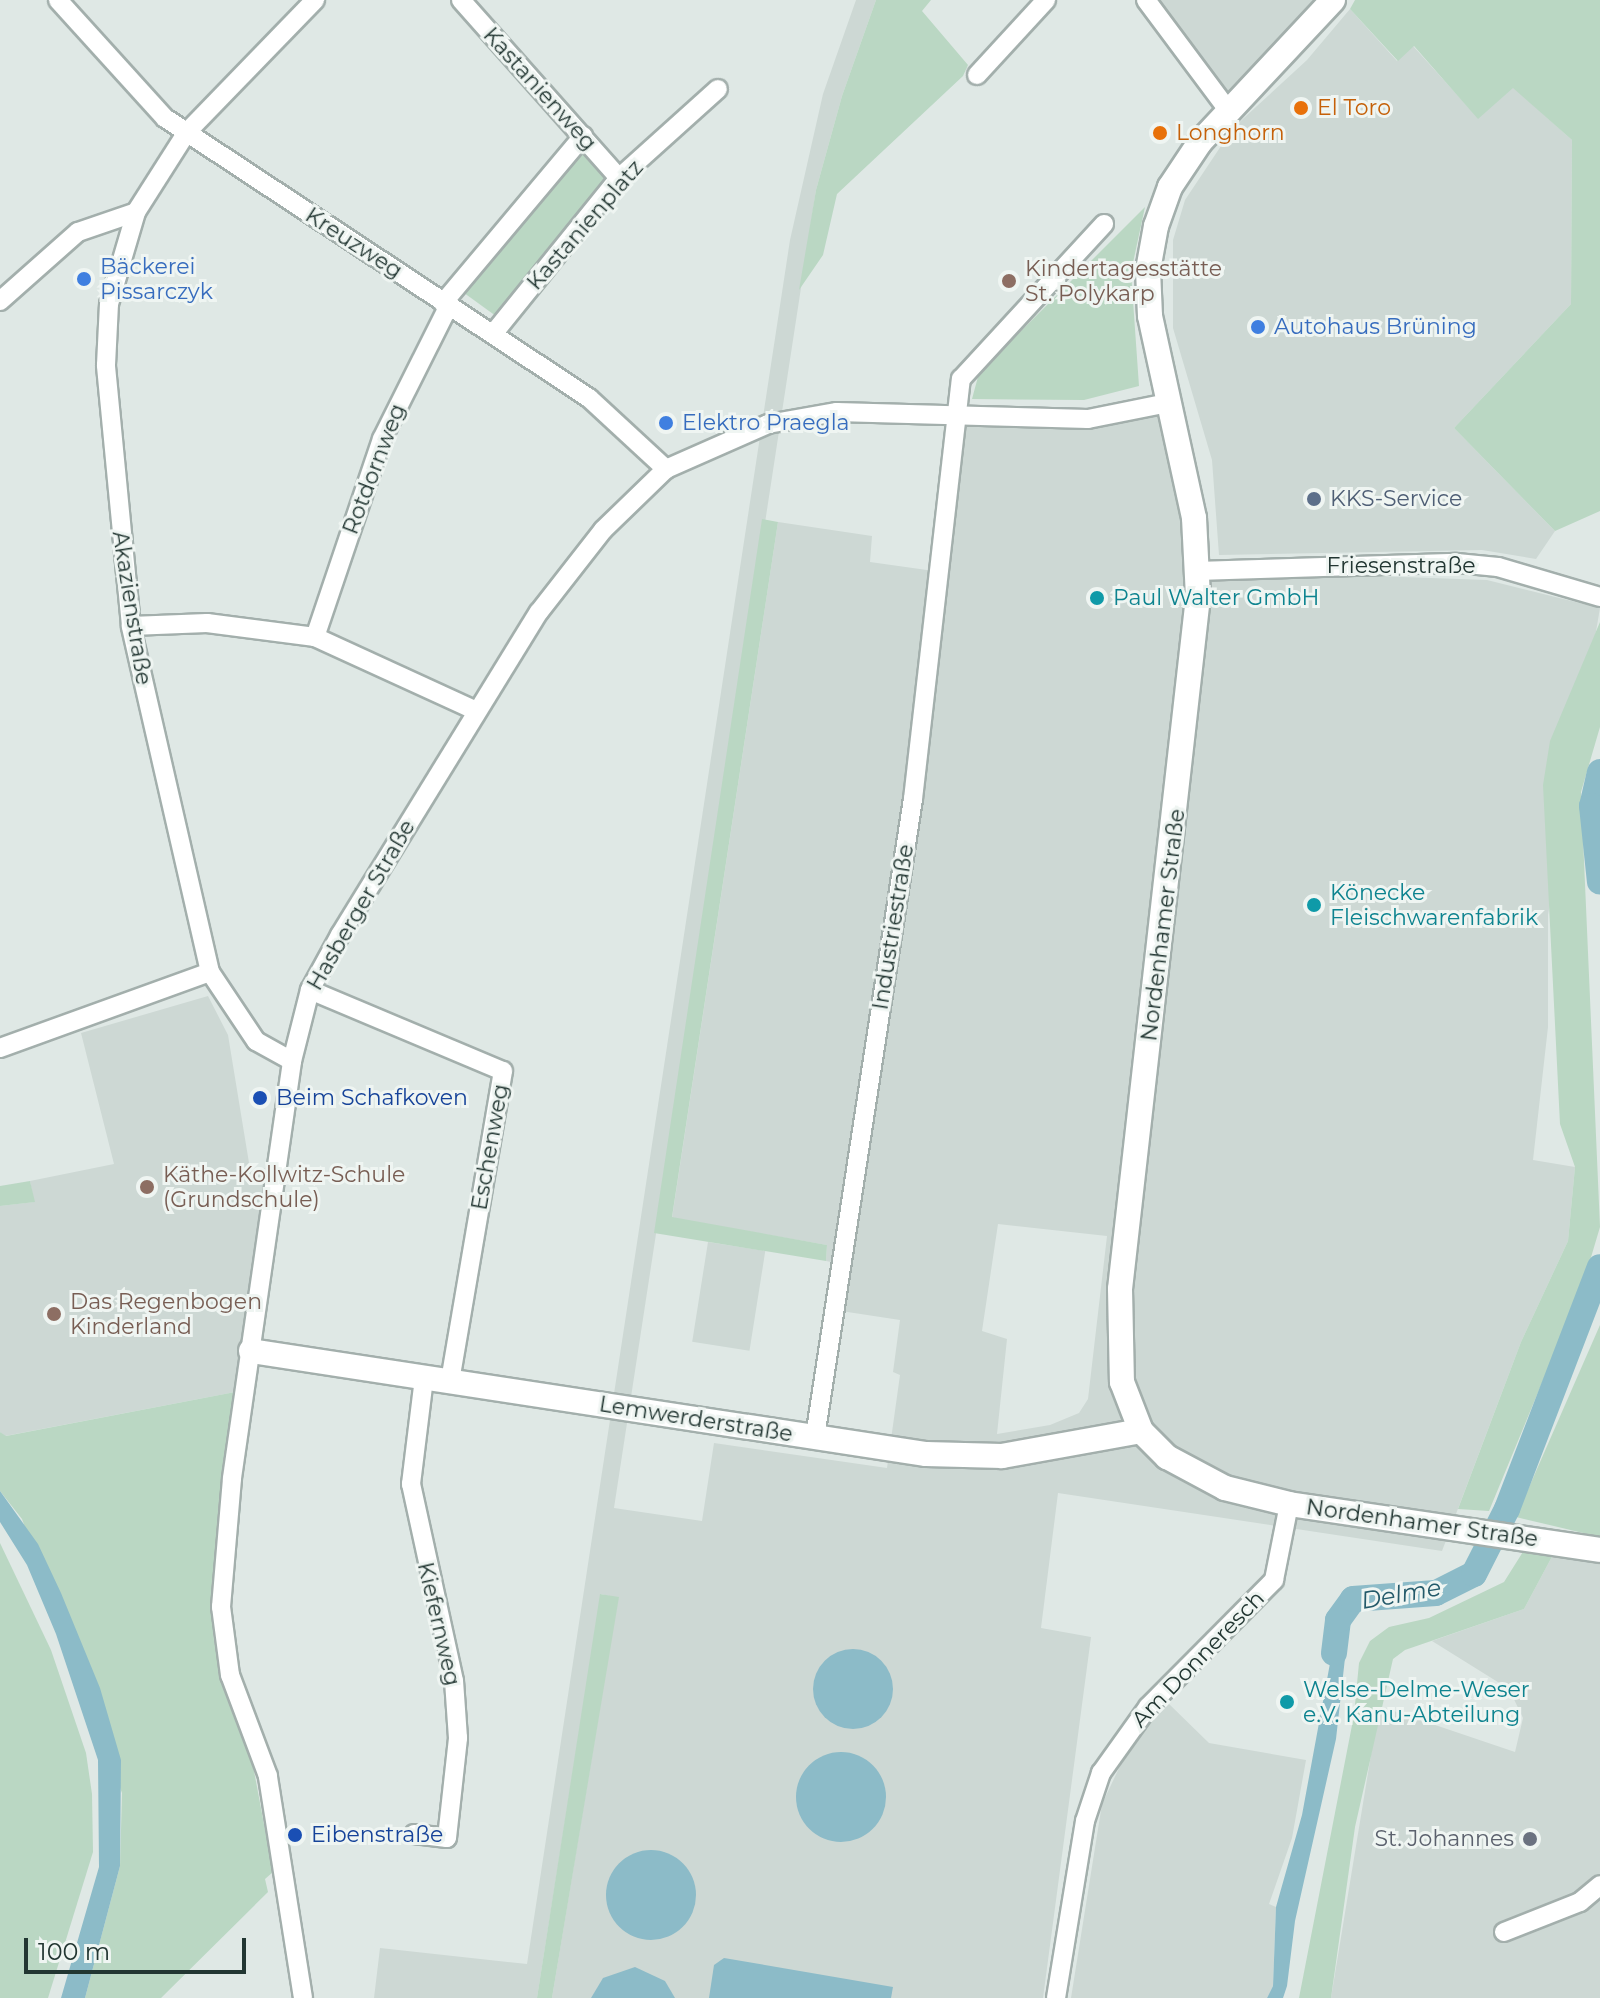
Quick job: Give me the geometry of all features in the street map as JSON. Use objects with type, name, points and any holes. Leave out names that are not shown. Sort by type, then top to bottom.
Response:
[{"type":"street","name":"Kreuzweg","points":[[58,0],[165,118],[589,398],[666,469]]},
{"type":"street","name":"Akazienstraße","points":[[292,1061],[256,1041],[210,972],[131,626],[106,365],[109,304],[136,212],[187,132],[315,0]]},
{"type":"street","name":"Kastanienweg","points":[[461,0],[619,178]]},
{"type":"street","points":[[977,75],[1046,0]]},
{"type":"street","points":[[1146,0],[1228,110]]},
{"type":"street","name":"Nordenhamer Straße","points":[[1333,0],[1228,110],[1170,187],[1156,226],[1148,270],[1150,316],[1194,518],[1197,571],[1195,657],[1120,1289],[1122,1382],[1141,1431],[1173,1463],[1198,1477],[1289,1504],[1468,1528],[1600,1550]]},
{"type":"street","name":"Kastanienplatz","points":[[493,334],[619,178],[718,89]]},
{"type":"street","points":[[445,305],[583,136]]},
{"type":"street","points":[[0,301],[78,232],[136,212]]},
{"type":"street","points":[[957,415],[961,379],[1104,224]]},
{"type":"street","name":"Rotdornweg","points":[[315,637],[382,439],[445,305]]},
{"type":"street","name":"Hasberger Straße","points":[[303,1998],[268,1776],[230,1675],[222,1626],[223,1553],[292,1061],[310,990],[477,711],[565,576],[666,469],[742,433],[794,418],[876,410],[1088,419],[1168,403]]},
{"type":"street","name":"Industriestraße","points":[[815,1437],[913,799],[957,415]]},
{"type":"street","name":"Friesenstraße","points":[[1197,571],[1457,563],[1498,567],[1600,597]]},
{"type":"street","points":[[131,626],[207,623],[315,637],[477,711]]},
{"type":"street","points":[[0,1048],[210,972]]},
{"type":"street","name":"Eschenweg","points":[[310,990],[503,1071],[450,1382]]},
{"type":"street","name":"Lemwerderstraße","points":[[251,1351],[815,1437],[972,1456],[1070,1447],[1141,1431]]},
{"type":"street","name":"Kiefernweg","points":[[414,1834],[447,1838],[458,1738],[454,1681],[411,1484],[424,1378]]},
{"type":"street","name":"Am Donneresch","points":[[1056,1998],[1085,1821],[1101,1773],[1148,1707],[1274,1580],[1289,1504]]},
{"type":"street","points":[[1504,1932],[1580,1902],[1600,1885]]},
{"type":"shaded area","points":[[856,0],[876,0],[842,96],[816,190],[614,1508],[702,1521],[714,1443],[887,1468],[900,1375],[893,1372],[900,1320],[841,1311],[846,1265],[826,1261],[827,1245],[672,1218],[778,522],[872,536],[870,562],[934,571],[953,419],[1099,421],[1172,404],[1208,570],[1487,580],[1600,608],[1548,915],[1548,1027],[1533,1160],[1575,1167],[1568,1241],[1521,1342],[1442,1551],[1058,1493],[1041,1628],[1091,1637],[1043,1998],[552,1998],[618,1598],[601,1594],[537,1998],[374,1998],[380,1948],[527,1964],[790,240],[823,94]],"holes":[[[998,1224],[1107,1236],[1088,1399],[1079,1413],[1050,1425],[997,1434],[1007,1339],[982,1331]]]},
{"type":"shaded area","points":[[1151,0],[1313,0],[1226,96]]},
{"type":"shaded area","points":[[1350,9],[1397,61],[1413,46],[1478,118],[1513,87],[1572,140],[1571,304],[1454,428],[1555,531],[1536,559],[1482,550],[1219,555],[1212,460],[1173,328],[1173,240],[1185,200],[1233,128],[1307,60]]},
{"type":"shaded area","name":"Käthe-Kollwitz-Schule (Grundschule)","points":[[208,996],[228,1035],[250,1169],[265,1168],[235,1392],[5,1436],[0,1432],[0,1206],[34,1202],[30,1181],[114,1164],[81,1033]]},
{"type":"shaded area","points":[[708,1242],[765,1251],[749,1351],[692,1342]]},
{"type":"shaded area","points":[[1555,1551],[1600,1559],[1600,1998],[1331,1998],[1379,1706],[1515,1752],[1523,1718],[1509,1689],[1432,1641],[1524,1609]]},
{"type":"shaded area","points":[[1168,1703],[1209,1743],[1306,1760],[1292,1838],[1269,1904],[1276,1907],[1273,1986],[1267,1998],[1071,1998],[1102,1804],[1130,1745]]},
{"type":"green space","points":[[876,0],[931,0],[922,11],[968,65],[963,76],[837,194],[823,255],[799,290],[816,190],[842,96]]},
{"type":"green space","points":[[1355,0],[1600,0],[1600,511],[1555,531],[1454,428],[1571,304],[1572,140],[1513,88],[1478,119],[1414,46],[1398,61],[1350,9]]},
{"type":"green space","points":[[582,149],[609,179],[500,319],[460,290]]},
{"type":"green space","points":[[1145,207],[1131,272],[1139,386],[1084,400],[972,399],[979,373]]},
{"type":"green space","points":[[762,519],[778,522],[672,1217],[827,1245],[826,1261],[654,1233]]},
{"type":"green space","points":[[1600,622],[1600,727],[1581,792],[1600,1227],[1584,1281],[1489,1511],[1458,1509],[1521,1342],[1568,1241],[1575,1167],[1560,1124],[1543,785],[1550,741]]},
{"type":"green space","points":[[30,1181],[35,1202],[0,1206],[0,1186]]},
{"type":"green space","points":[[1600,1325],[1600,1537],[1516,1517]]},
{"type":"green space","points":[[235,1392],[212,1608],[214,1641],[254,1771],[273,1872],[265,1879],[268,1892],[161,1998],[85,1998],[120,1866],[122,1793],[22,1519],[0,1491],[0,1432],[6,1436]]},
{"type":"green space","points":[[0,1543],[51,1650],[86,1753],[92,1794],[93,1852],[48,1998],[0,1998]]},
{"type":"green space","points":[[1526,1547],[1555,1551],[1524,1609],[1405,1650],[1393,1659],[1355,1827],[1331,1998],[1299,1998],[1354,1715],[1359,1663],[1370,1641],[1389,1627],[1429,1618],[1504,1582]]},
{"type":"green space","points":[[600,1594],[619,1597],[552,1998],[537,1998]]},
{"type":"water","points":[[0,1491],[38,1544],[61,1593],[100,1688],[121,1760],[120,1866],[85,1998],[61,1998],[99,1867],[98,1760],[56,1634],[27,1565],[0,1522]]},
{"type":"water","points":[[1338,1620],[1345,1658],[1336,1739],[1295,1921],[1287,1986],[1283,1998],[1267,1998],[1273,1986],[1276,1907],[1302,1815]]},
{"type":"water","points":[[853,1649],[868,1652],[881,1661],[890,1674],[893,1689],[890,1704],[881,1717],[868,1726],[853,1729],[838,1726],[825,1717],[816,1704],[813,1689],[816,1674],[825,1661],[838,1652]]},
{"type":"water","points":[[841,1752],[858,1756],[873,1765],[882,1780],[886,1797],[882,1814],[873,1829],[858,1838],[841,1842],[824,1838],[809,1829],[800,1814],[796,1797],[800,1780],[809,1765],[824,1756]]},
{"type":"water","points":[[651,1850],[668,1854],[683,1863],[692,1878],[696,1895],[692,1912],[683,1927],[668,1936],[651,1940],[634,1936],[619,1927],[610,1912],[606,1895],[610,1878],[619,1863],[634,1854]]},
{"type":"water","points":[[724,1958],[893,1987],[891,1998],[709,1998],[714,1965]]},
{"type":"water","points":[[635,1967],[665,1981],[675,1998],[591,1998],[603,1978]]},
{"type":"waterway","name":"Delme","points":[[1600,772],[1592,806],[1600,882]]},
{"type":"waterway","name":"Delme","points":[[1334,1653],[1338,1620],[1353,1599],[1436,1593],[1474,1574],[1507,1509],[1600,1267]]},
{"type":"place","name":"El Toro","points":[[1301,108]]},
{"type":"place","name":"Longhorn","points":[[1160,133]]},
{"type":"place","name":"Bäckerei Pissarczyk","points":[[84,279]]},
{"type":"place","name":"Kindertagesstätte St. Polykarp","points":[[1009,281]]},
{"type":"place","name":"Autohaus Brüning","points":[[1258,327]]},
{"type":"place","name":"Elektro Praegla","points":[[666,423]]},
{"type":"place","name":"KKS-Service","points":[[1314,499]]},
{"type":"place","name":"Paul Walter GmbH","points":[[1097,598]]},
{"type":"place","name":"Könecke Fleischwarenfabrik","points":[[1314,905]]},
{"type":"place","name":"Beim Schafkoven","points":[[260,1098]]},
{"type":"place","name":"Käthe-Kollwitz-Schule (Grundschule)","points":[[147,1187]]},
{"type":"place","name":"Das Regenbogen Kinderland","points":[[54,1314]]},
{"type":"place","name":"Welse-Delme-Weser e.V. Kanu-Abteilung","points":[[1287,1702]]},
{"type":"place","name":"Eibenstraße","points":[[295,1835]]},
{"type":"place","name":"St. Johannes","points":[[1530,1839]]}]
